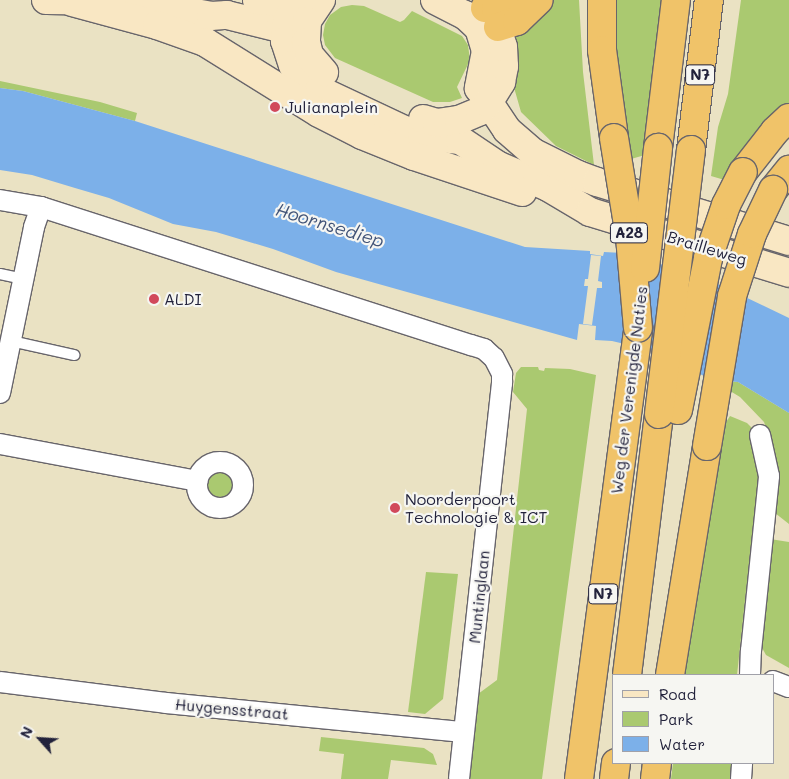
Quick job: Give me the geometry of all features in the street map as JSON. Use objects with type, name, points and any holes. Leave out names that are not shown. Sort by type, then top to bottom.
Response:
[{"type":"highway","points":[[484,16],[516,0]]},
{"type":"highway","points":[[484,16],[517,21],[539,0]]},
{"type":"highway","name":"A28","points":[[602,0],[602,50],[630,237],[638,328]]},
{"type":"highway","name":"Weg der Verenigde Naties","points":[[579,779],[626,408],[638,328],[676,0]]},
{"type":"highway","name":"Weg der Verenigde Naties","points":[[627,674],[655,454],[668,416],[691,150],[709,0]]},
{"type":"highway","name":"N7","points":[[668,416],[681,386],[708,258],[726,205],[743,172],[775,131],[789,118]]},
{"type":"highway","points":[[670,674],[732,296],[752,234],[781,180]]},
{"type":"highway","points":[[614,779],[616,764]]},
{"type":"highway","points":[[655,779],[657,764]]},
{"type":"main road","points":[[257,0],[304,1]]},
{"type":"main road","points":[[304,1],[287,21],[293,42],[293,65],[308,82],[319,90],[404,130],[422,136],[457,130],[480,111],[495,93],[503,47],[484,16],[465,15],[435,0]]},
{"type":"main road","points":[[59,1],[128,1],[210,16],[228,15],[293,42]]},
{"type":"main road","points":[[59,1],[156,25],[205,42],[319,113],[362,134],[414,156],[509,189],[590,212]]},
{"type":"main road","name":"Brailleweg","points":[[495,93],[507,130],[532,152],[578,175],[597,182],[789,241]]},
{"type":"main road","name":"Brailleweg","points":[[457,130],[497,165],[548,187],[590,212],[789,273]]},
{"type":"street","points":[[0,200],[41,207],[23,279],[0,393]]},
{"type":"street","name":"Muntinglaan","points":[[41,207],[472,344],[484,349],[494,358],[502,374],[502,383],[458,779]]},
{"type":"street","points":[[752,674],[751,651],[769,476],[760,434]]},
{"type":"street","points":[[0,444],[198,482]]},
{"type":"street","points":[[774,681],[789,687]]},
{"type":"street","name":"Huygensstraat","points":[[0,682],[166,703],[464,732]]},
{"type":"street","points":[[741,779],[742,764]]},
{"type":"lane","points":[[0,274],[23,279]]},
{"type":"lane","points":[[10,342],[74,355]]},
{"type":"green space","points":[[552,0],[579,0],[583,72],[594,165],[556,146],[521,112],[513,84],[511,33],[543,17]]},
{"type":"green space","points":[[615,0],[663,0],[645,155],[631,159],[616,66]]},
{"type":"green space","points":[[741,0],[789,0],[789,104],[728,181],[711,176],[718,127],[728,94]]},
{"type":"green space","points":[[352,5],[364,6],[400,22],[412,11],[462,36],[468,45],[470,60],[457,87],[462,98],[450,102],[433,102],[335,58],[325,45],[323,35],[325,24],[330,15],[341,7]]},
{"type":"green space","points":[[0,81],[100,102],[137,113],[135,121],[23,91],[0,88]]},
{"type":"green space","points":[[521,367],[538,367],[539,370],[544,371],[545,368],[570,369],[596,375],[542,779],[468,779],[478,694],[497,680],[527,409],[513,392],[516,373]]},
{"type":"green space","points":[[712,380],[738,382],[789,413],[789,524],[775,513],[774,451],[764,422],[740,397]]},
{"type":"green space","points":[[730,416],[747,423],[756,432],[761,453],[737,674],[685,674],[723,427]]},
{"type":"green space","points":[[221,470],[227,471],[232,475],[236,480],[236,492],[232,497],[227,501],[221,502],[215,501],[210,497],[206,492],[205,486],[206,480],[210,475],[215,471]]},
{"type":"green space","points":[[770,539],[789,542],[789,668],[766,655],[760,644]]},
{"type":"green space","points":[[426,572],[458,574],[443,699],[425,714],[408,712]]},
{"type":"green space","points":[[321,737],[424,748],[433,754],[437,765],[391,760],[388,779],[341,779],[344,754],[319,751]]},
{"type":"green space","points":[[673,764],[735,764],[733,779],[671,779]]},
{"type":"water","name":"Hoornsediep","points":[[0,88],[23,91],[135,121],[525,247],[590,251],[590,254],[603,256],[604,252],[623,253],[720,285],[789,318],[789,413],[738,382],[712,380],[654,351],[612,341],[595,340],[596,326],[579,324],[577,340],[336,272],[273,249],[216,232],[173,224],[109,198],[32,175],[0,170]]},
{"type":"pier","points":[[591,255],[601,256],[598,281],[602,282],[602,288],[597,288],[592,325],[583,324],[588,286],[584,286],[585,279],[588,279]]},
{"type":"place","name":"Julianaplein","points":[[275,107]]},
{"type":"place","name":"ALDI","points":[[154,299]]},
{"type":"place","name":"Noorderpoort Technologie & ICT","points":[[395,508]]}]
